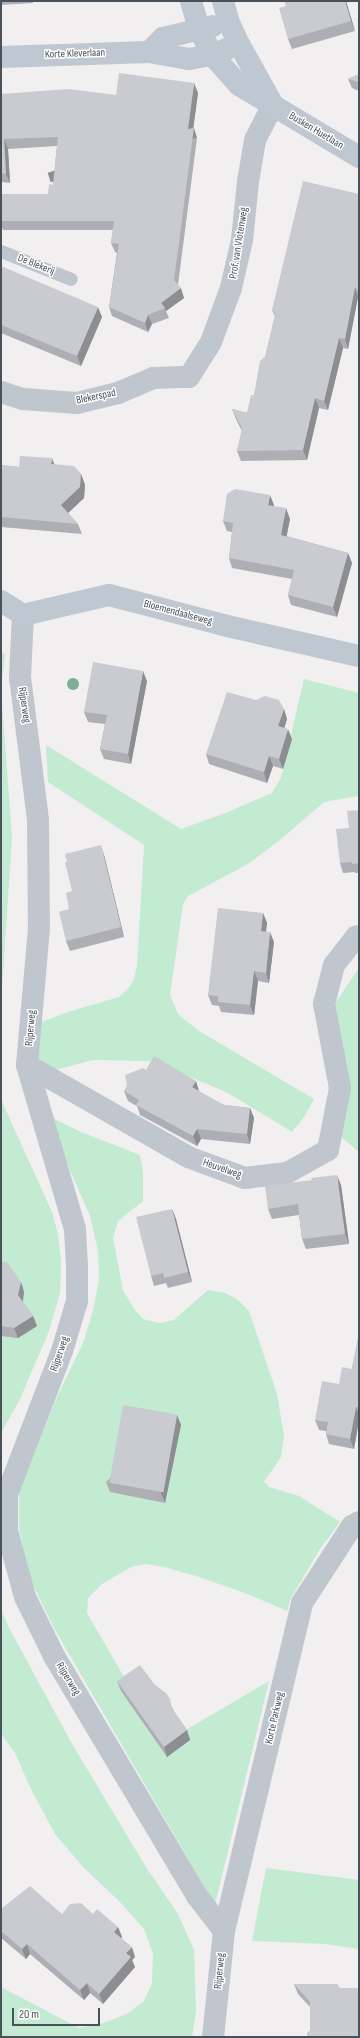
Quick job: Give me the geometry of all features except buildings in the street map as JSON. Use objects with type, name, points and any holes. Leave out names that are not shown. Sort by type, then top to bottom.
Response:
[{"type":"street","name":"Busken Huetlaan","points":[[191,1],[199,29],[212,55],[239,85],[359,157]]},
{"type":"street","name":"Busken Huetlaan","points":[[223,1],[229,23],[239,44],[273,105]]},
{"type":"street","points":[[149,52],[163,38],[229,23]]},
{"type":"street","name":"Korte Kleverlaan","points":[[1,57],[149,52],[189,58],[212,55],[239,44]]},
{"type":"street","name":"Prof. van Vlotenweg","points":[[189,377],[212,342],[231,288],[242,240],[248,182],[255,140],[273,105]]},
{"type":"street","name":"Blekerspad","points":[[1,392],[23,399],[77,403],[118,392],[153,378],[189,377]]},
{"type":"street","name":"Bloemendaalseweg","points":[[23,614],[109,595],[227,626],[359,656]]},
{"type":"street","points":[[1,601],[23,614]]},
{"type":"street","name":"Rijperweg","points":[[23,614],[20,677],[37,797],[39,928],[27,1065],[75,1229],[77,1302],[62,1351],[7,1494],[7,1531],[25,1597],[54,1656],[197,1896],[224,1931],[214,2037]]},
{"type":"street","name":"Heuvelweg","points":[[27,1065],[188,1157],[245,1178],[287,1173],[328,1150],[340,1088],[324,1004],[334,965],[356,937],[359,936]]},
{"type":"street","name":"Korte Parkweg","points":[[224,1931],[302,1603],[352,1526],[359,1522]]},
{"type":"lane","name":"De Blekerij","points":[[1,251],[71,279]]},
{"type":"green space","points":[[1,651],[5,655],[1,690]]},
{"type":"green space","points":[[304,679],[359,693],[359,796],[324,802],[280,840],[248,864],[188,896],[183,904],[170,995],[178,1014],[199,1031],[314,1099],[304,1117],[292,1132],[228,1093],[152,1061],[93,1060],[40,1074],[35,1042],[37,1024],[68,1012],[119,997],[128,989],[134,979],[137,966],[144,845],[48,782],[46,745],[181,829],[223,814],[272,793],[281,778]]},
{"type":"green space","points":[[1,690],[12,837],[1,1004]]},
{"type":"green space","points":[[359,968],[359,1152],[335,1132],[334,1005]]},
{"type":"green space","points":[[1,1095],[3,1104],[52,1212],[58,1234],[61,1260],[60,1293],[49,1331],[20,1399],[1,1433]]},
{"type":"green space","points":[[46,1115],[81,1132],[140,1155],[143,1172],[143,1201],[118,1221],[113,1238],[123,1290],[134,1309],[143,1319],[159,1323],[174,1320],[208,1290],[225,1293],[237,1299],[249,1311],[277,1394],[284,1436],[281,1457],[264,1482],[269,1487],[299,1496],[340,1522],[320,1549],[291,1598],[287,1611],[245,1593],[196,1576],[164,1567],[146,1564],[131,1567],[102,1584],[88,1598],[87,1613],[149,1720],[184,1731],[269,1681],[215,1905],[55,1630],[29,1577],[19,1529],[19,1492],[55,1401],[83,1343],[93,1311],[99,1279],[98,1251],[90,1216]]},
{"type":"green space","points":[[1,1609],[8,1626],[71,1742],[146,1867],[178,1914],[194,1950],[196,2011],[192,2037],[1,2037],[1,1987],[79,2028],[103,2023],[127,2014],[144,2001],[152,1983],[153,1954],[144,1929],[119,1901],[83,1867],[55,1834],[30,1787],[15,1753],[1,1734]]},
{"type":"green space","points":[[266,1868],[359,1880],[359,1949],[325,1944],[252,1941]]}]
